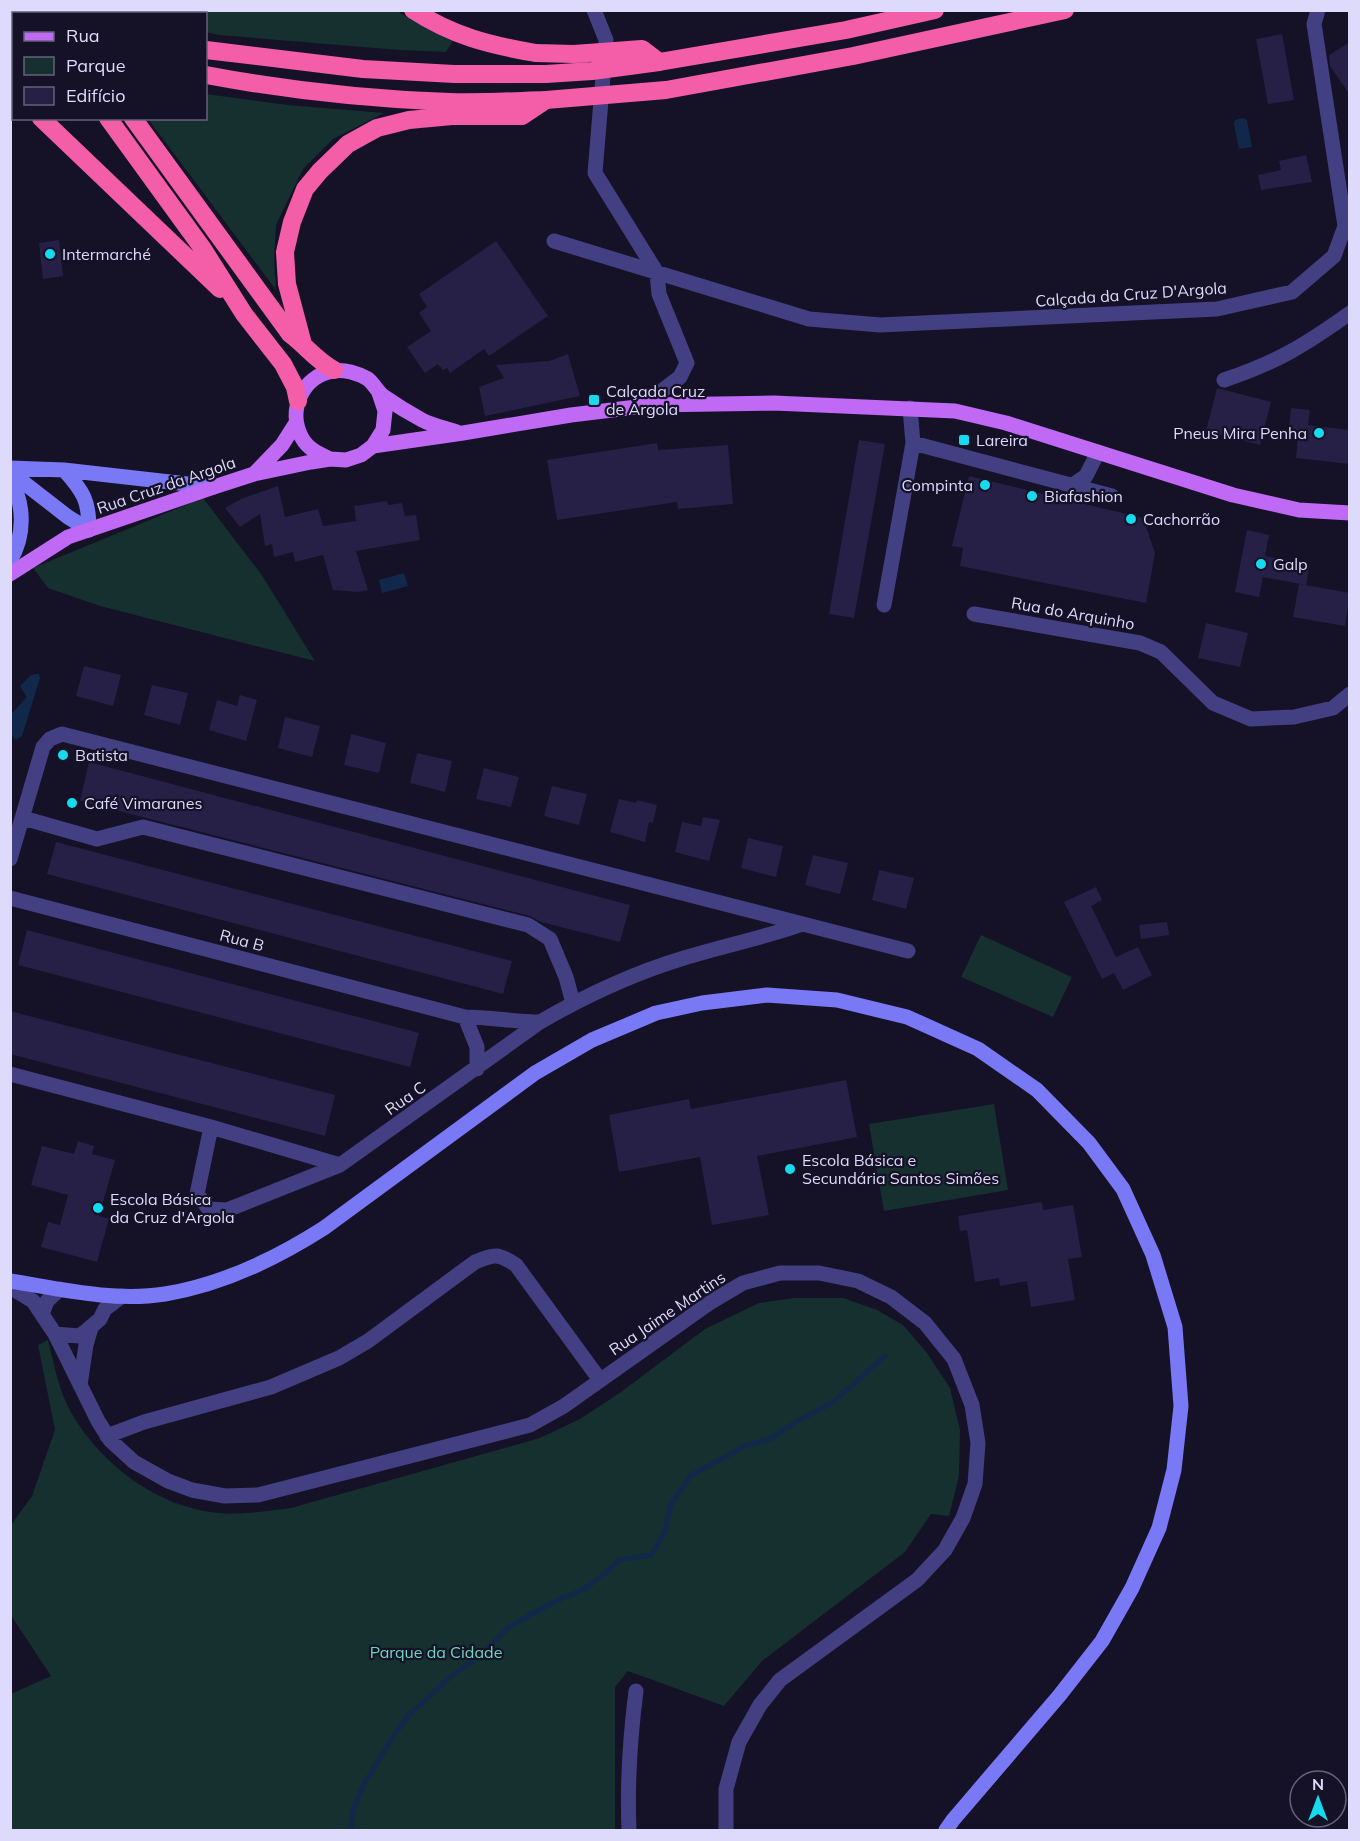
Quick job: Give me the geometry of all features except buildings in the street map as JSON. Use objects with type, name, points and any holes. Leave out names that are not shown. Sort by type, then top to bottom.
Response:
[{"type":"highway","points":[[412,10],[436,26],[490,45],[536,53],[574,54],[642,49],[659,62]]},
{"type":"highway","points":[[207,50],[363,69],[454,74],[546,74],[659,62],[846,30],[935,10]]},
{"type":"highway","points":[[207,75],[255,84],[357,96],[452,102],[546,100],[666,90],[853,56],[1065,10]]},
{"type":"highway","points":[[303,344],[287,284],[285,252],[292,222],[305,189],[320,171],[348,144],[377,128],[409,120],[452,116],[522,116],[546,100]]},
{"type":"highway","points":[[43,120],[182,251],[244,314]]},
{"type":"highway","points":[[109,120],[204,249],[244,314],[283,364],[295,387],[298,400]]},
{"type":"highway","points":[[134,120],[290,334],[321,363],[334,370]]},
{"type":"main road","points":[[380,393],[385,411],[383,430],[373,446],[361,455],[346,460],[330,459],[314,452],[302,440],[296,423],[298,400],[312,380],[334,370],[352,372],[368,380],[380,393],[425,422],[463,433]]},
{"type":"main road","points":[[373,446],[571,415],[653,405],[774,403],[955,411],[1006,423],[1233,495],[1299,510],[1350,513]]},
{"type":"main road","points":[[254,474],[282,445],[296,423]]},
{"type":"main road","name":"Rua Cruz da Argola","points":[[10,574],[68,537],[254,474],[330,459]]},
{"type":"street","points":[[594,10],[606,40],[596,173],[657,273],[660,294],[687,363],[680,377],[660,393],[653,405]]},
{"type":"street","name":"Calçada da Cruz D'Argola","points":[[555,241],[809,319],[880,326],[1217,309],[1292,292],[1334,256],[1345,226],[1314,24],[1318,10]]},
{"type":"street","points":[[1334,256],[1350,252]]},
{"type":"street","points":[[1224,380],[1266,366],[1285,356],[1350,313]]},
{"type":"street","points":[[884,605],[914,443],[910,408]]},
{"type":"street","points":[[914,443],[1112,496]]},
{"type":"street","points":[[1073,485],[1086,476],[1098,452]]},
{"type":"street","points":[[10,470],[64,470],[214,487]]},
{"type":"street","points":[[10,470],[68,517],[89,530]]},
{"type":"street","points":[[64,470],[77,485],[89,507],[89,530]]},
{"type":"street","points":[[10,479],[15,487],[21,511],[20,536],[10,561]]},
{"type":"street","name":"Rua do Arquinho","points":[[974,614],[1140,643],[1161,652],[1213,703],[1251,719],[1294,717],[1333,708],[1350,694]]},
{"type":"street","points":[[10,859],[43,747],[50,739],[62,734],[908,951]]},
{"type":"street","points":[[22,818],[97,839],[143,827],[528,925],[550,939],[566,977],[573,1003]]},
{"type":"street","name":"Rua B","points":[[10,898],[465,1017],[540,1022]]},
{"type":"street","name":"Rua C","points":[[211,1127],[197,1194],[209,1209],[227,1209],[340,1165],[540,1022],[573,1003],[684,958],[765,937],[800,925]]},
{"type":"street","points":[[10,1281],[97,1294],[122,1296],[164,1294],[247,1269],[290,1250],[324,1228],[535,1073],[592,1040],[656,1013],[702,1003],[767,995],[837,1000],[907,1017],[978,1049],[1037,1090],[1089,1143],[1123,1189],[1153,1255],[1175,1327],[1181,1406],[1174,1470],[1159,1528],[1132,1588],[1102,1641],[946,1830]]},
{"type":"street","points":[[465,1017],[477,1047],[477,1069]]},
{"type":"street","points":[[10,1074],[211,1127],[340,1165]]},
{"type":"street","points":[[107,1436],[144,1422],[271,1387],[322,1366],[368,1341],[475,1262],[488,1257],[502,1256],[516,1264],[600,1380]]},
{"type":"street","name":"Rua Jaime Martins","points":[[55,1334],[98,1422],[107,1436],[134,1462],[168,1481],[192,1490],[225,1496],[258,1495],[530,1425],[564,1406],[711,1302],[743,1283],[780,1273],[819,1273],[858,1281],[891,1297],[925,1323],[954,1359],[972,1405],[978,1443],[975,1484],[963,1518],[945,1550],[917,1580],[780,1680],[760,1705],[739,1742],[726,1790],[726,1830]]},
{"type":"street","points":[[10,1287],[33,1301],[55,1334],[79,1336],[91,1328],[100,1319],[105,1309],[122,1296]]},
{"type":"street","points":[[42,1314],[46,1301],[60,1289]]},
{"type":"street","points":[[97,1294],[105,1309]]},
{"type":"street","points":[[80,1385],[91,1328]]},
{"type":"street","points":[[628,1830],[630,1737],[636,1691]]},
{"type":"green space","points":[[179,10],[397,11],[453,41],[446,52],[219,35],[207,32],[207,12],[175,12]]},
{"type":"green space","points":[[207,94],[288,105],[384,113],[333,139],[303,169],[276,225],[274,258],[276,290],[149,120],[207,120]]},
{"type":"green space","points":[[203,498],[261,574],[315,661],[100,606],[48,588],[33,568]]},
{"type":"green space","points":[[981,935],[1072,977],[1053,1017],[961,977]]},
{"type":"green space","points":[[994,1104],[1008,1190],[884,1211],[869,1124]]},
{"type":"green space","name":"Parque da Cidade","points":[[795,1298],[843,1298],[877,1310],[903,1325],[927,1353],[950,1388],[960,1430],[959,1476],[949,1516],[931,1514],[905,1552],[762,1661],[724,1706],[628,1671],[615,1687],[615,1830],[11,1830],[11,1694],[51,1676],[10,1614],[11,1525],[32,1496],[55,1430],[38,1345],[48,1340],[67,1405],[84,1433],[115,1466],[133,1480],[174,1502],[218,1513],[245,1513],[291,1508],[540,1438],[580,1419],[621,1392],[705,1329],[759,1303]]},
{"type":"water","points":[[1242,118],[1247,120],[1252,147],[1239,149],[1234,124],[1235,120]]},
{"type":"water","points":[[404,573],[408,586],[382,593],[379,580]]},
{"type":"water","points":[[39,674],[40,678],[22,736],[16,740],[11,735],[11,714],[27,697],[20,686],[31,675]]},
{"type":"waterway","points":[[351,1830],[353,1810],[364,1784],[396,1732],[409,1715],[449,1678],[481,1655],[508,1627],[584,1589],[619,1560],[651,1555],[665,1532],[670,1506],[690,1476],[745,1446],[772,1438],[799,1420],[832,1403],[885,1356]]},
{"type":"place","name":"Intermarché","points":[[50,254]]},
{"type":"place","name":"Calçada Cruz de Argola","points":[[594,400]]},
{"type":"place","name":"Pneus Mira Penha","points":[[1319,433]]},
{"type":"place","name":"Lareira","points":[[964,440]]},
{"type":"place","name":"Compinta","points":[[985,485]]},
{"type":"place","name":"Biafashion","points":[[1032,496]]},
{"type":"place","name":"Cachorrão","points":[[1131,519]]},
{"type":"place","name":"Galp","points":[[1261,564]]},
{"type":"place","name":"Batista","points":[[63,755]]},
{"type":"place","name":"Café Vimaranes","points":[[72,803]]},
{"type":"place","name":"Escola Básica e Secundária Santos Simões","points":[[790,1169]]},
{"type":"place","name":"Escola Básica da Cruz d'Argola","points":[[98,1208]]}]
